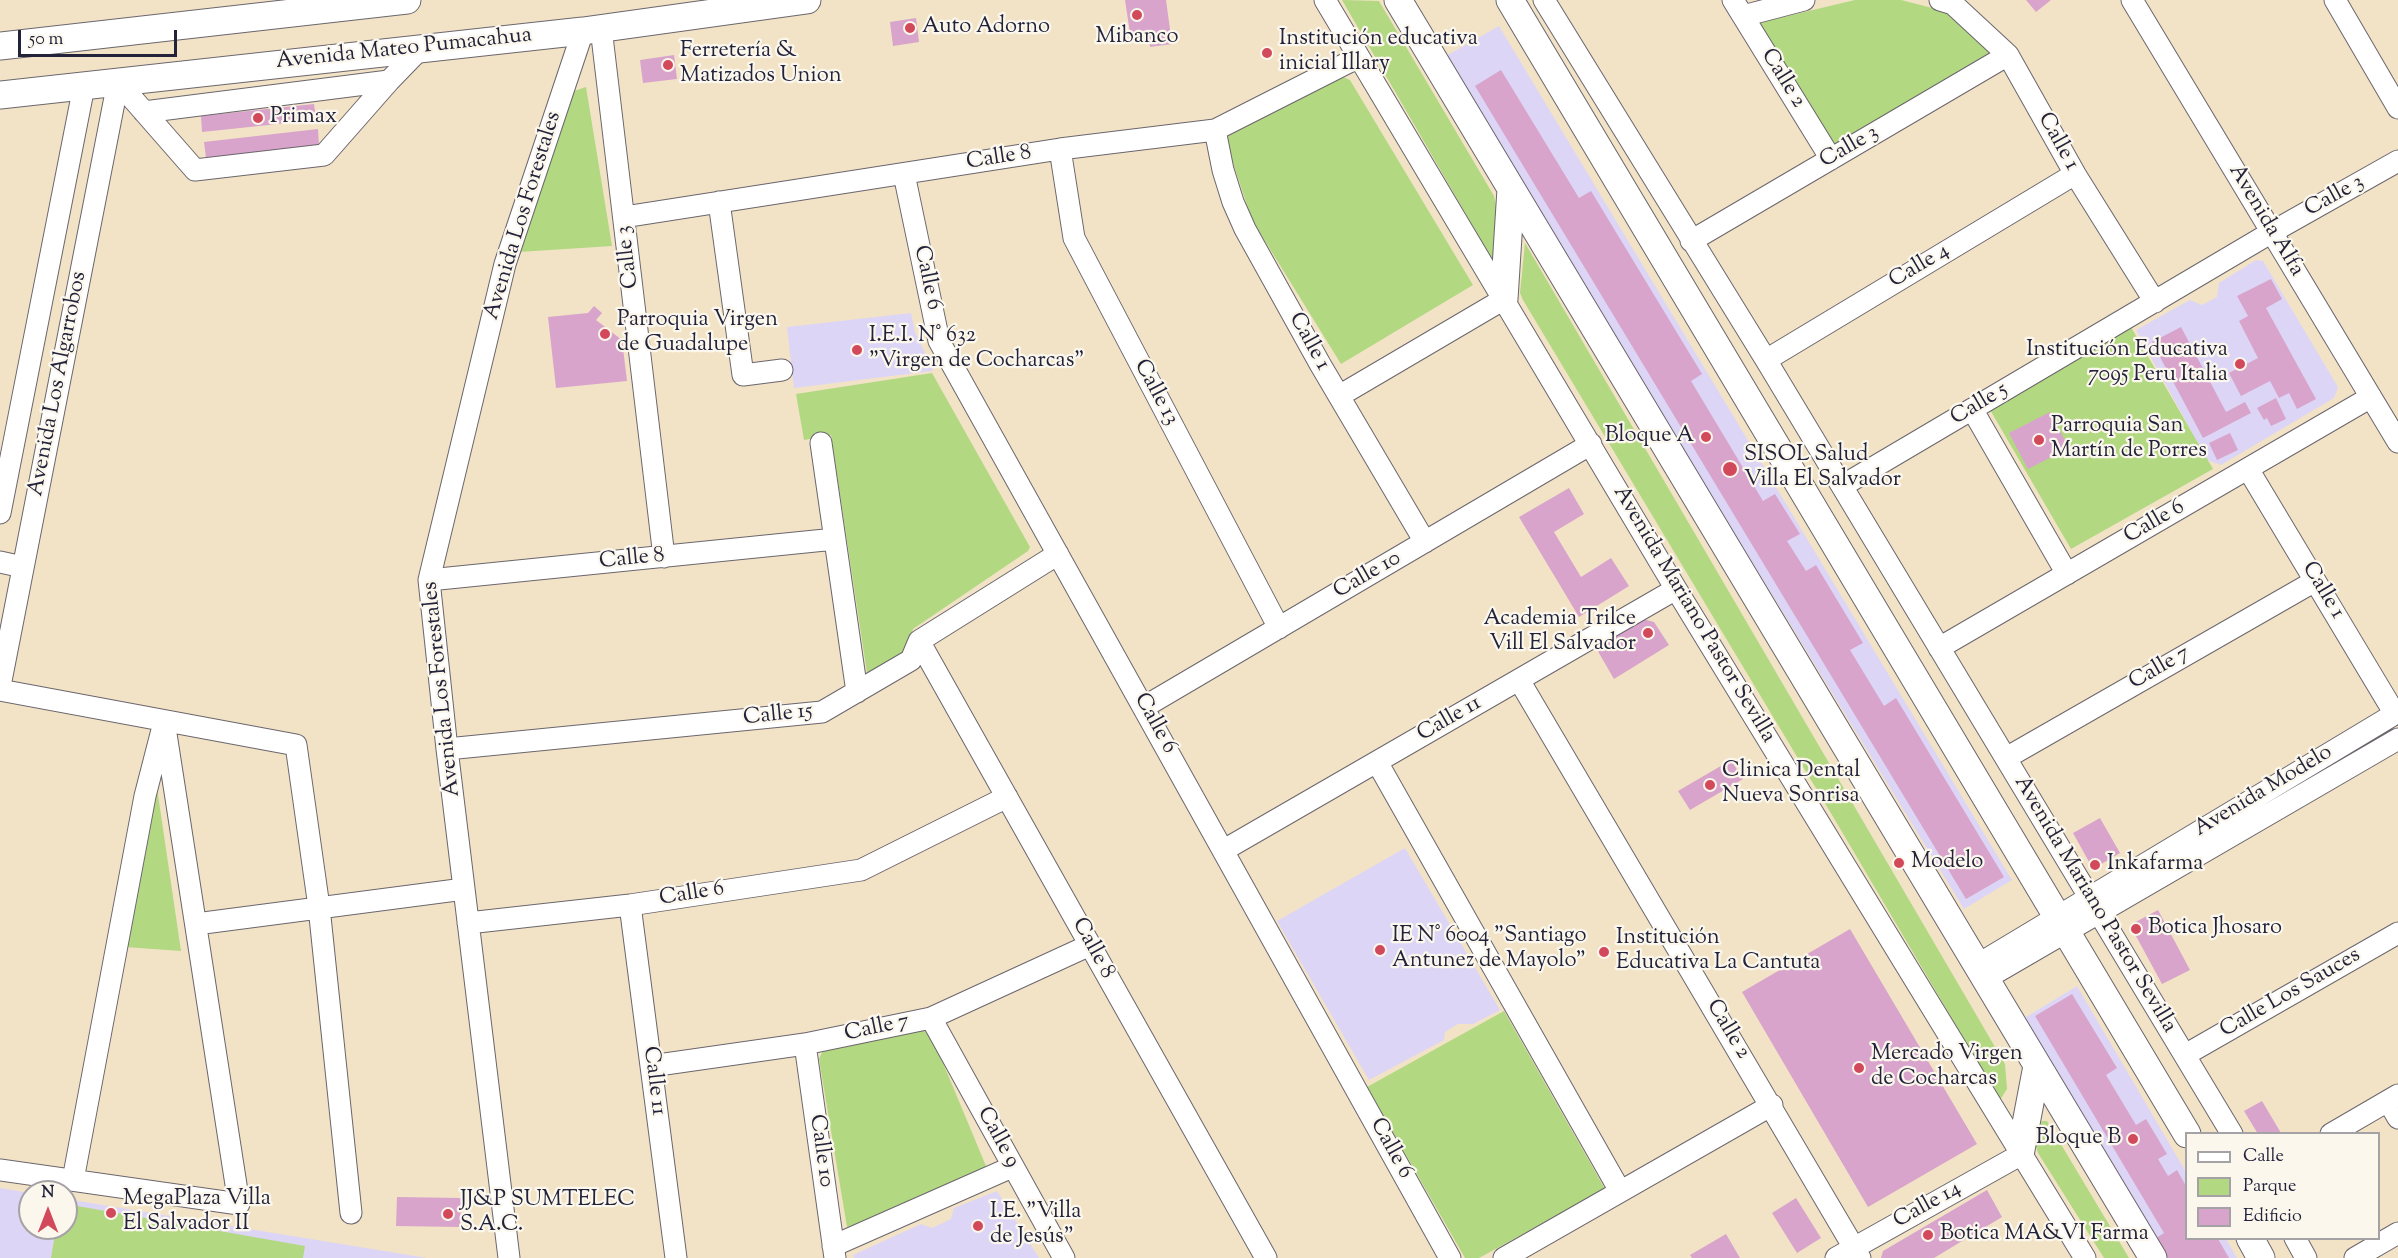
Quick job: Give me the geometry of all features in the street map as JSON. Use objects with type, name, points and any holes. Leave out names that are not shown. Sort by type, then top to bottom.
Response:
[{"type":"main road","points":[[0,46],[407,0]]},
{"type":"main road","name":"Avenida Mateo Pumacahua","points":[[0,95],[592,29],[807,0]]},
{"type":"main road","points":[[1398,0],[2153,1258]]},
{"type":"main road","name":"Avenida Mariano Pastor Sevilla","points":[[1510,0],[2186,1132]]},
{"type":"main road","points":[[1504,299],[1511,189]]},
{"type":"main road","points":[[2020,1155],[2037,1066]]},
{"type":"main road","points":[[2251,1240],[2261,1258]]},
{"type":"street","name":"Avenida Mariano Pastor Sevilla","points":[[1325,0],[1676,589],[2085,1258]]},
{"type":"street","name":"Avenida Mariano Pastor Sevilla","points":[[1544,0],[1766,360],[2231,1132]]},
{"type":"street","points":[[1738,8],[1804,0]]},
{"type":"street","name":"Calle 1","points":[[1940,0],[1953,4],[2008,56],[2075,174],[2155,302]]},
{"type":"street","name":"Avenida Alfa","points":[[2132,0],[2398,442]]},
{"type":"street","points":[[2334,0],[2398,108]]},
{"type":"street","name":"Calle 2","points":[[1738,8],[1831,159]]},
{"type":"street","name":"Calle 3","points":[[592,29],[624,217],[664,557]]},
{"type":"street","name":"Avenida Los Forestales","points":[[509,1258],[447,749],[429,580],[505,264],[592,29]]},
{"type":"street","points":[[118,82],[195,170],[324,155],[388,81],[421,48]]},
{"type":"street","name":"Calle 3","points":[[1691,241],[2008,56]]},
{"type":"street","name":"Calle 8","points":[[624,217],[1060,149],[1215,130],[1359,57]]},
{"type":"street","points":[[144,112],[388,81]]},
{"type":"street","name":"Avenida Los Algarrobos","points":[[0,688],[118,82]]},
{"type":"street","name":"Avenida Los Algarrobos","points":[[0,513],[84,86]]},
{"type":"street","name":"Calle 1","points":[[1215,130],[1223,170],[1233,202],[1245,229],[1425,542]]},
{"type":"street","name":"Calle 13","points":[[1060,149],[1074,238],[1278,628]]},
{"type":"street","name":"Calle 3","points":[[2272,232],[2398,161]]},
{"type":"street","name":"Calle 6","points":[[904,174],[939,341],[1450,1258]]},
{"type":"street","name":"Calle 4","points":[[1766,360],[2075,174]]},
{"type":"street","points":[[719,202],[743,375],[782,370]]},
{"type":"street","name":"Calle 5","points":[[1842,486],[2272,232]]},
{"type":"street","points":[[1339,396],[1504,299]]},
{"type":"street","name":"Calle 6","points":[[1939,648],[2371,397]]},
{"type":"street","points":[[1972,409],[2067,574]]},
{"type":"street","points":[[821,442],[857,692]]},
{"type":"street","name":"Calle 10","points":[[1144,707],[1591,444]]},
{"type":"street","name":"Calle 1","points":[[2248,469],[2397,713]]},
{"type":"street","name":"Calle 8","points":[[429,580],[835,539]]},
{"type":"street","name":"Calle 15","points":[[447,749],[822,712],[910,660],[919,641],[1058,554]]},
{"type":"street","points":[[0,562],[23,567]]},
{"type":"street","name":"Calle 7","points":[[2006,758],[2315,581]]},
{"type":"street","name":"Calle 11","points":[[1224,850],[1676,589]]},
{"type":"street","name":"Calle 8","points":[[919,641],[1266,1258]]},
{"type":"street","name":"Calle 2","points":[[1519,680],[1772,1105],[1850,1255]]},
{"type":"street","points":[[0,688],[296,745],[319,907],[351,1214]]},
{"type":"street","name":"Avenida Modelo","points":[[2094,905],[2397,713]]},
{"type":"street","points":[[78,1181],[239,1204],[164,721]]},
{"type":"street","points":[[0,1170],[73,1180],[145,796],[164,721]]},
{"type":"street","name":"Avenida Modelo","points":[[1981,972],[2094,905],[2398,739]]},
{"type":"street","points":[[1377,762],[1620,1191]]},
{"type":"street","name":"Calle 6","points":[[468,923],[630,905],[861,870],[1007,797]]},
{"type":"street","points":[[196,924],[464,890]]},
{"type":"street","name":"Calle 11","points":[[630,905],[675,1258]]},
{"type":"street","name":"Calle Los Sauces","points":[[2185,1056],[2398,933]]},
{"type":"street","name":"Calle 7","points":[[651,1066],[805,1044],[931,1018],[1090,945]]},
{"type":"street","name":"Calle 9","points":[[931,1018],[1064,1258]]},
{"type":"street","name":"Calle 10","points":[[805,1044],[834,1252]]},
{"type":"street","points":[[1504,1258],[1772,1105]]},
{"type":"street","points":[[2335,1132],[2395,1105]]},
{"type":"street","name":"Calle 14","points":[[1850,1255],[2020,1155]]},
{"type":"street","points":[[834,1252],[1012,1167]]},
{"type":"street","points":[[2355,1258],[2398,1233]]},
{"type":"street","points":[[2296,1240],[2307,1258]]},
{"type":"shaded area","name":"SISOL Salud Villa El Salvador","points":[[1499,26],[2012,880],[1964,909],[1444,57]]},
{"type":"shaded area","name":"Institución Educativa 7095 Peru Italia","points":[[2256,260],[2263,261],[2338,387],[2334,398],[2221,465],[2207,460],[2136,330],[2190,300],[2202,305],[2217,297],[2219,283]]},
{"type":"shaded area","name":"I.E.I. N° 632 \"Virgen de Cocharcas\"","points":[[911,313],[915,332],[932,371],[794,388],[787,327]]},
{"type":"shaded area","name":"IE N° 6004 \"Santiago Antunez de Mayolo\"","points":[[1405,848],[1500,1010],[1473,1024],[1458,1024],[1445,1032],[1444,1040],[1369,1080],[1277,921]]},
{"type":"shaded area","name":"Bloque B","points":[[2077,986],[2185,1170],[2185,1240],[2227,1240],[2237,1258],[2165,1258],[2023,1019]]},
{"type":"shaded area","name":"MegaPlaza Villa El Salvador II","points":[[0,1188],[18,1191],[18,1240],[78,1240],[78,1201],[427,1258],[0,1258]]},
{"type":"shaded area","name":"I.E. \"Villa de Jesús\"","points":[[997,1191],[1039,1258],[854,1258],[853,1255],[921,1224],[932,1228],[951,1219],[954,1208]]},
{"type":"green space","points":[[1342,0],[1379,1],[1494,196],[1497,212],[1496,266]]},
{"type":"green space","points":[[1855,0],[1901,0],[1944,11],[1992,54],[1831,147],[1758,23]]},
{"type":"green space","points":[[1341,76],[1350,80],[1473,285],[1341,364],[1252,220],[1227,145],[1226,135]]},
{"type":"green space","points":[[586,87],[612,246],[519,252],[574,91]]},
{"type":"green space","points":[[1525,243],[2005,1064],[2007,1089],[2000,1100],[1523,300],[1520,293]]},
{"type":"green space","points":[[2131,327],[2213,469],[2071,549],[1989,408]]},
{"type":"green space","points":[[932,373],[1030,547],[1028,551],[913,629],[903,657],[867,673],[831,435],[804,440],[796,394]]},
{"type":"green space","points":[[157,788],[181,951],[125,947]]},
{"type":"green space","points":[[1504,1011],[1605,1189],[1479,1258],[1465,1258],[1367,1087]]},
{"type":"green space","points":[[928,1027],[986,1166],[984,1174],[854,1230],[847,1227],[819,1059],[823,1050]]},
{"type":"green space","points":[[2042,1121],[2047,1121],[2129,1258],[2104,1258],[2038,1153],[2034,1140]]},
{"type":"green space","points":[[78,1206],[305,1246],[303,1258],[51,1258],[54,1240],[78,1240]]},
{"type":"building","points":[[1125,0],[1166,0],[1172,44],[1150,47],[1148,31],[1130,33]]},
{"type":"building","points":[[2026,0],[2051,0],[2036,12]]},
{"type":"building","points":[[916,18],[919,42],[893,46],[890,22]]},
{"type":"building","points":[[674,55],[677,79],[643,83],[640,60]]},
{"type":"building","name":"SISOL Salud Villa El Salvador","points":[[1501,70],[1579,198],[1591,191],[1702,374],[1691,381],[1763,501],[1775,494],[1800,534],[1787,541],[1806,571],[1816,565],[1863,643],[1850,650],[1884,706],[1896,698],[2004,877],[1966,899],[1475,86]]},
{"type":"building","name":"Primax","points":[[314,104],[316,120],[202,132],[201,116]]},
{"type":"building","points":[[318,129],[319,146],[206,158],[204,142]]},
{"type":"building","points":[[2271,279],[2282,299],[2266,308],[2316,399],[2297,409],[2289,393],[2279,398],[2270,381],[2241,396],[2229,373],[2258,358],[2239,321],[2248,316],[2237,296]]},
{"type":"building","points":[[594,306],[602,313],[596,320],[622,340],[627,381],[556,388],[548,317],[588,313]]},
{"type":"building","points":[[2181,327],[2226,412],[2245,402],[2251,413],[2203,438],[2152,342]]},
{"type":"building","points":[[2276,398],[2286,419],[2271,426],[2267,418],[2264,420],[2257,408]]},
{"type":"building","name":"Parroquia San Martín de Porres","points":[[2050,412],[2069,448],[2028,469],[2009,433]]},
{"type":"building","points":[[2230,433],[2238,450],[2217,460],[2209,443]]},
{"type":"building","points":[[1569,488],[1584,514],[1554,532],[1581,577],[1611,558],[1629,586],[1579,617],[1519,517]]},
{"type":"building","points":[[1643,619],[1654,622],[1669,645],[1614,679],[1596,648]]},
{"type":"building","name":"Clinica Dental Nueva Sonrisa","points":[[1731,760],[1743,779],[1690,810],[1678,791]]},
{"type":"building","points":[[2100,818],[2120,853],[2093,869],[2073,833]]},
{"type":"building","points":[[2158,910],[2190,970],[2162,984],[2130,925]]},
{"type":"building","name":"Mercado Virgen de Cocharcas","points":[[1850,929],[1977,1144],[1868,1207],[1742,992]]},
{"type":"building","name":"Bloque B","points":[[2072,994],[2117,1068],[2106,1075],[2136,1125],[2146,1119],[2167,1154],[2158,1159],[2168,1176],[2177,1170],[2185,1184],[2185,1240],[2219,1240],[2229,1258],[2168,1258],[2156,1238],[2164,1233],[2035,1016]]},
{"type":"building","points":[[2262,1101],[2280,1132],[2257,1132],[2244,1111]]},
{"type":"building","points":[[1987,1190],[2002,1217],[1934,1258],[1881,1258],[1883,1251]]},
{"type":"building","points":[[397,1197],[461,1198],[460,1227],[396,1226]]},
{"type":"building","points":[[1796,1198],[1821,1238],[1797,1253],[1772,1213]]},
{"type":"building","points":[[1726,1234],[1740,1258],[1692,1258],[1690,1255]]},
{"type":"place","name":"Mibanco","points":[[1137,15]]},
{"type":"place","name":"Auto Adorno","points":[[910,28]]},
{"type":"place","name":"Institución educativa inicial Illary","points":[[1267,53]]},
{"type":"place","name":"Ferretería & Matizados Union","points":[[668,65]]},
{"type":"place","name":"Primax","points":[[258,118]]},
{"type":"place","name":"Parroquia Virgen de Guadalupe","points":[[605,334]]},
{"type":"place","name":"I.E.I. N° 632 \"Virgen de Cocharcas\"","points":[[857,350]]},
{"type":"place","name":"Institución Educativa 7095 Peru Italia","points":[[2240,364]]},
{"type":"place","name":"Bloque A","points":[[1706,437]]},
{"type":"place","name":"Parroquia San Martín de Porres","points":[[2039,440]]},
{"type":"place","name":"SISOL Salud Villa El Salvador","points":[[1730,469]]},
{"type":"place","name":"Academia Trilce Vill El Salvador","points":[[1648,633]]},
{"type":"place","name":"Clinica Dental Nueva Sonrisa","points":[[1710,785]]},
{"type":"place","name":"Modelo","points":[[1899,863]]},
{"type":"place","name":"Inkafarma","points":[[2095,865]]},
{"type":"place","name":"Botica Jhosaro","points":[[2136,929]]},
{"type":"place","name":"IE N° 6004 \"Santiago Antunez de Mayolo\"","points":[[1380,950]]},
{"type":"place","name":"Institución Educativa La Cantuta","points":[[1604,952]]},
{"type":"place","name":"Mercado Virgen de Cocharcas","points":[[1859,1068]]},
{"type":"place","name":"Bloque B","points":[[2133,1139]]},
{"type":"place","name":"MegaPlaza Villa El Salvador II","points":[[111,1213]]},
{"type":"place","name":"JJ&P SUMTELEC S.A.C.","points":[[448,1214]]},
{"type":"place","name":"I.E. \"Villa de Jesús\"","points":[[978,1226]]},
{"type":"place","name":"Botica MA&VI Farma","points":[[1928,1235]]}]
